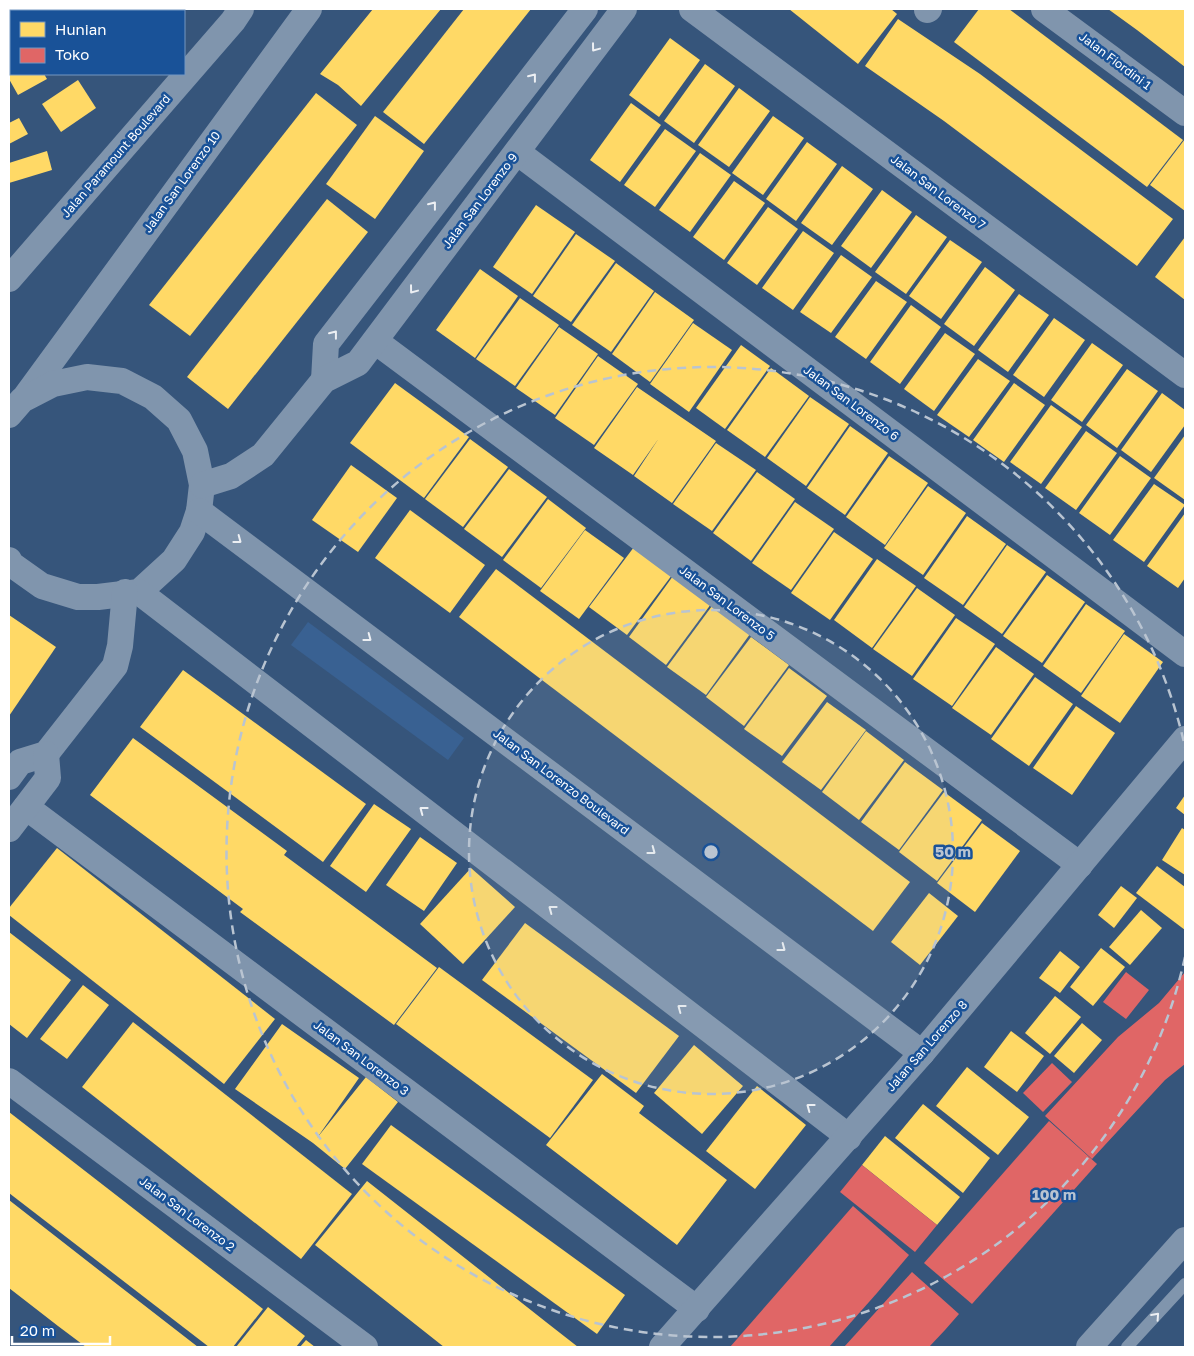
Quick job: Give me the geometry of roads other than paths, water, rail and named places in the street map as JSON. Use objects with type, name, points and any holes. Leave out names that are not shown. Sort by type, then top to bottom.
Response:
[{"type":"street","name":"Jalan Paramount Boulevard","points":[[9,279],[233,21],[241,9]]},
{"type":"street","name":"Jalan San Lorenzo 10","points":[[14,406],[55,355],[309,9]]},
{"type":"street","points":[[324,380],[326,344],[585,9]]},
{"type":"street","name":"Jalan San Lorenzo 9","points":[[199,474],[231,476],[263,455],[324,380],[358,363],[624,9]]},
{"type":"street","name":"Jalan San Lorenzo 7","points":[[692,9],[1185,375]]},
{"type":"street","name":"Jalan Fiordini 1","points":[[1044,9],[1185,113]]},
{"type":"street","name":"Jalan San Lorenzo 6","points":[[517,152],[1185,654]]},
{"type":"street","points":[[411,234],[438,256]]},
{"type":"street","name":"Jalan San Lorenzo 5","points":[[375,341],[1080,865]]},
{"type":"street","points":[[55,355],[64,372],[73,380]]},
{"type":"street","points":[[9,560],[11,564],[42,586],[78,597],[98,597],[132,592],[174,560],[192,532],[199,511],[199,474],[195,451],[179,420],[153,396],[122,381],[87,377],[53,384],[14,406]]},
{"type":"street","name":"Jalan San Lorenzo Boulevard","points":[[199,511],[922,1053]]},
{"type":"street","points":[[9,777],[20,762],[46,754],[115,666],[132,592]]},
{"type":"street","points":[[132,592],[849,1136]]},
{"type":"street","points":[[98,597],[120,646]]},
{"type":"street","name":"Jalan San Lorenzo 8","points":[[662,1347],[922,1053],[1185,739]]},
{"type":"street","points":[[9,828],[48,778],[46,754]]},
{"type":"street","name":"Jalan San Lorenzo 3","points":[[26,807],[697,1309]]},
{"type":"street","name":"Jalan San Lorenzo 2","points":[[9,1081],[364,1347]]},
{"type":"street","points":[[1089,1347],[1185,1240]]},
{"type":"lane","points":[[1127,1347],[1185,1284]]},
{"type":"water","points":[[308,622],[464,738],[448,760],[291,645]]}]
